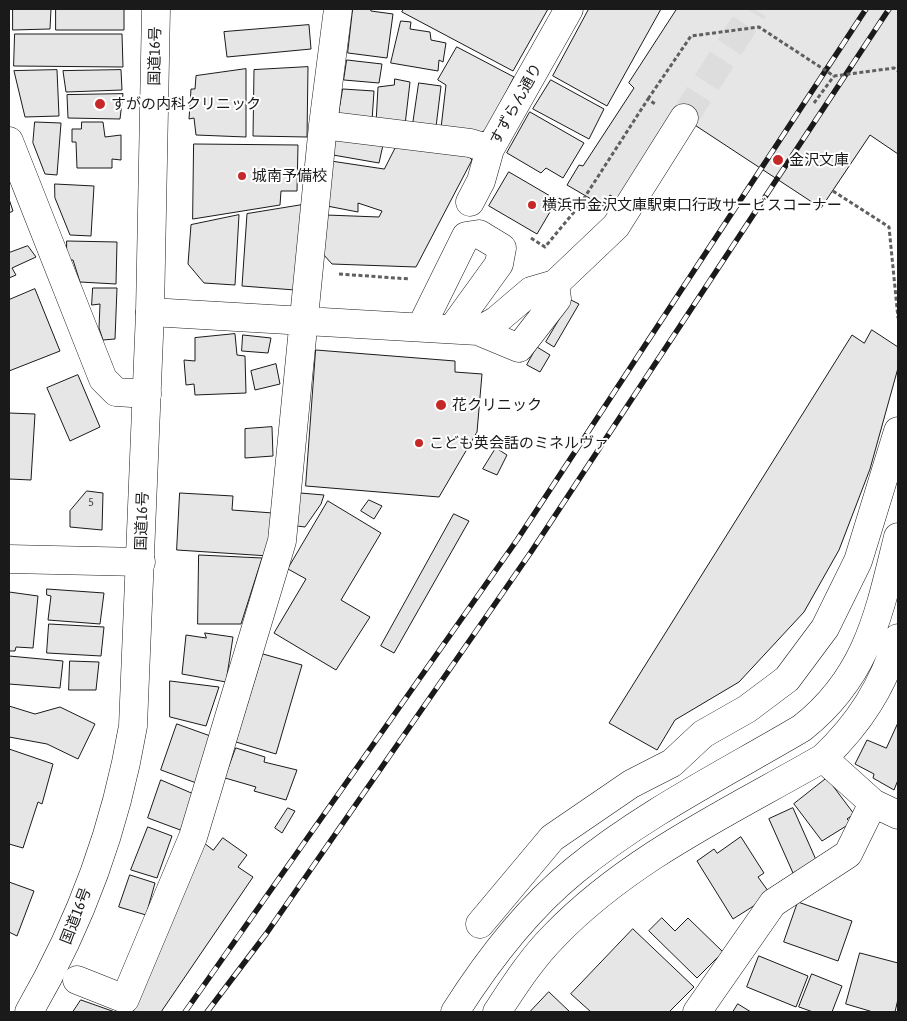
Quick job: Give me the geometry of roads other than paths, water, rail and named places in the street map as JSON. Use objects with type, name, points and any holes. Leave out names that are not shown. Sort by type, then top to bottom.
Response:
[{"type":"main road","name":"国道16号","points":[[29,1012],[70,936],[113,819],[133,726],[150,312],[156,9]]},
{"type":"main road","points":[[78,980],[125,999],[193,838],[282,541],[323,125],[338,9]]},
{"type":"main road","name":"すずらん通り","points":[[470,202],[481,181],[490,149],[569,9]]},
{"type":"main road","points":[[465,330],[496,320],[531,291],[554,284],[616,226],[684,118]]},
{"type":"main road","points":[[323,125],[470,143],[490,149]]},
{"type":"main road","points":[[9,141],[103,379],[116,392],[147,394]]},
{"type":"main road","points":[[421,327],[466,236],[480,234],[502,248],[499,264],[465,330]]},
{"type":"main road","points":[[150,312],[465,330],[519,348],[557,299],[554,284]]},
{"type":"main road","points":[[480,924],[552,838],[631,784],[672,763],[703,734],[747,709],[788,679],[825,628],[858,561],[898,431]]},
{"type":"main road","points":[[455,1012],[483,967],[529,914],[574,871],[647,819],[802,728],[821,713],[838,693],[860,661],[878,618],[898,537]]},
{"type":"main road","points":[[9,559],[141,562]]},
{"type":"main road","points":[[497,1012],[513,988],[553,937],[595,898],[665,849],[824,758],[862,715],[878,690],[898,638]]},
{"type":"main road","points":[[824,758],[873,803],[898,815]]},
{"type":"main road","points":[[697,1012],[773,903],[848,854],[873,803]]},
{"type":"tunnel","points":[[684,118],[754,9]]},
{"type":"railway","points":[[185,1012],[517,540],[866,9]]},
{"type":"railway","points":[[207,1012],[266,934],[531,552],[889,9]]},
{"type":"place","name":"すがの内科クリニック","points":[[100,104]]},
{"type":"place","name":"金沢文庫","points":[[778,160]]},
{"type":"place","name":"城南予備校","points":[[242,176]]},
{"type":"place","name":"横浜市金沢文庫駅東口行政サービスコーナー","points":[[532,205]]},
{"type":"place","name":"花クリニック","points":[[441,405]]},
{"type":"place","name":"こども英会話のミネルヴァ","points":[[419,443]]}]
